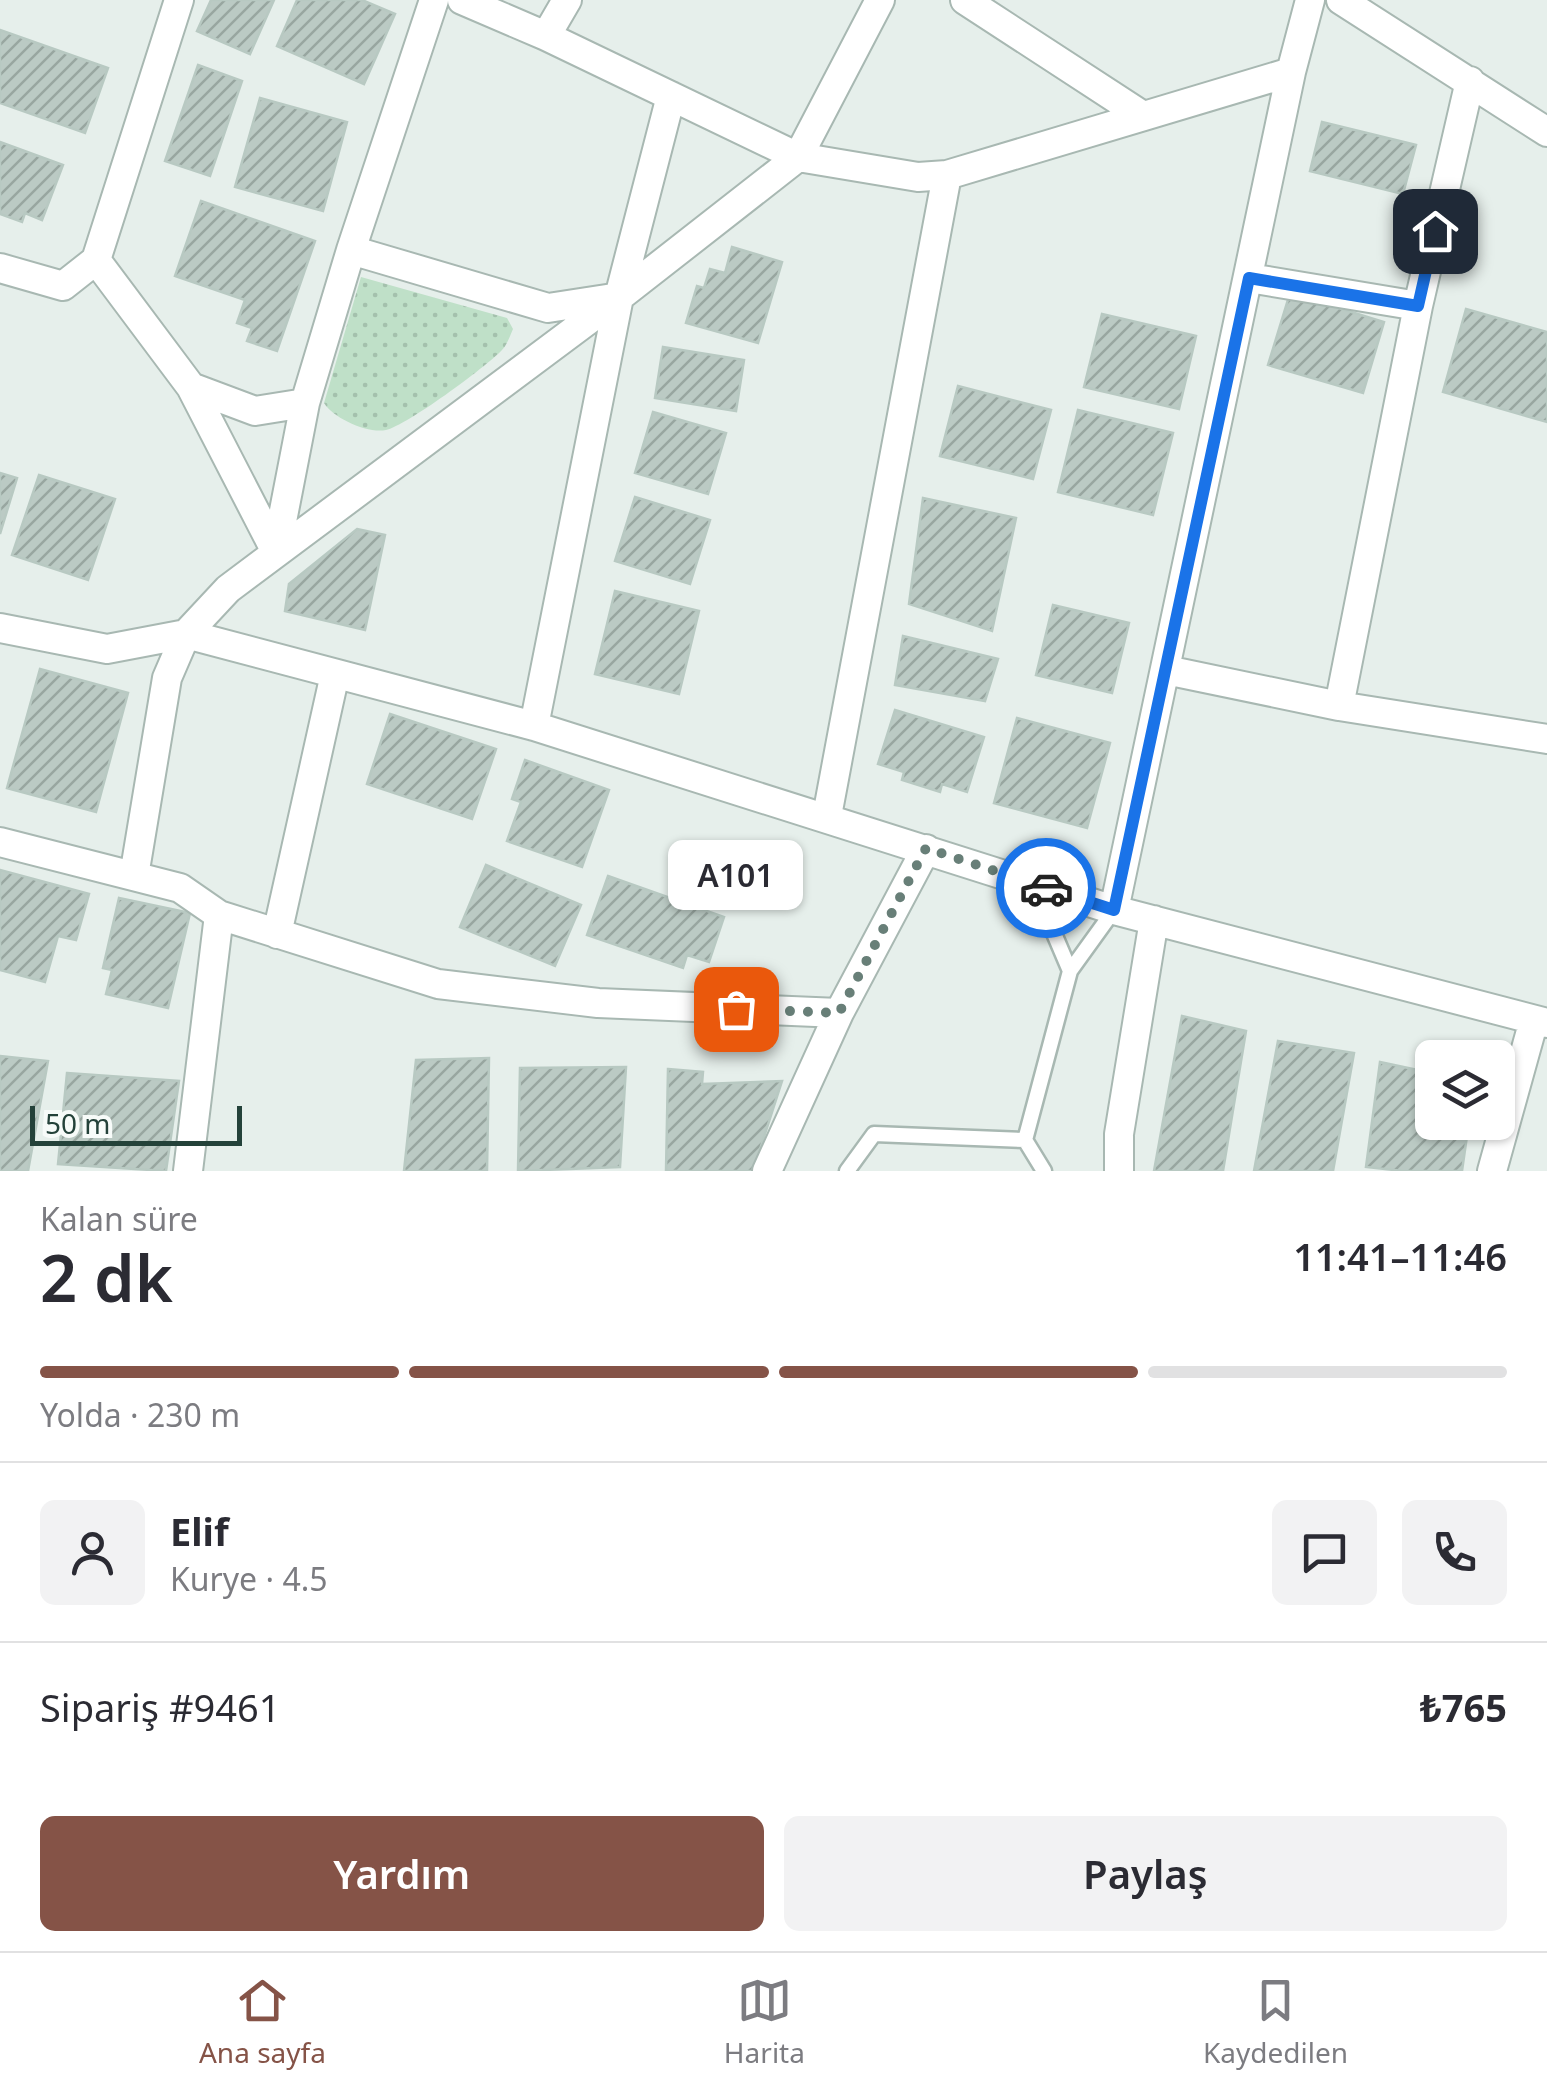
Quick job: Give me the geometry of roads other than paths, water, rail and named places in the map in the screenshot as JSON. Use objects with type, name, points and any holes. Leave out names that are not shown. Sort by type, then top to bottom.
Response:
[{"type":"street","points":[[0,268],[64,286],[96,260],[179,0]]},
{"type":"street","points":[[276,552],[305,403],[434,0]]},
{"type":"street","points":[[462,0],[546,36],[798,158],[918,177],[947,175],[1291,72]]},
{"type":"street","points":[[546,36],[567,0]]},
{"type":"street","points":[[134,876],[167,678],[186,634],[228,589],[619,298],[798,158],[880,0]]},
{"type":"street","points":[[965,0],[1143,116]]},
{"type":"street","points":[[1114,910],[1291,72],[1310,0]]},
{"type":"street","points":[[1341,0],[1547,132]]},
{"type":"street","points":[[1339,706],[1418,306],[1470,80]]},
{"type":"street","points":[[534,726],[619,298],[671,96]]},
{"type":"street","points":[[827,816],[947,175]]},
{"type":"street","points":[[351,250],[548,308],[619,298]]},
{"type":"street","points":[[96,260],[191,387],[276,552]]},
{"type":"street","points":[[1249,278],[1418,306]]},
{"type":"street","points":[[191,387],[255,411],[305,403]]},
{"type":"street","points":[[0,628],[106,649],[186,634],[534,726],[1114,910],[1541,1022],[1492,1171]]},
{"type":"street","points":[[1166,670],[1339,706],[1547,739]]},
{"type":"street","points":[[277,934],[335,674]]},
{"type":"street","points":[[0,842],[180,888],[219,916],[438,984],[598,1002],[839,1013]]},
{"type":"street","points":[[767,1171],[839,1013],[926,848]]},
{"type":"street","points":[[188,1171],[219,916]]},
{"type":"street","points":[[1119,1171],[1119,1134],[1154,920]]},
{"type":"lane","points":[[1033,884],[1070,971]]},
{"type":"lane","points":[[1044,1171],[1025,1140],[1070,971],[1114,910]]},
{"type":"lane","points":[[847,1171],[874,1134],[1025,1140]]},
{"type":"place","name":"A101","points":[[736,1009]]}]
